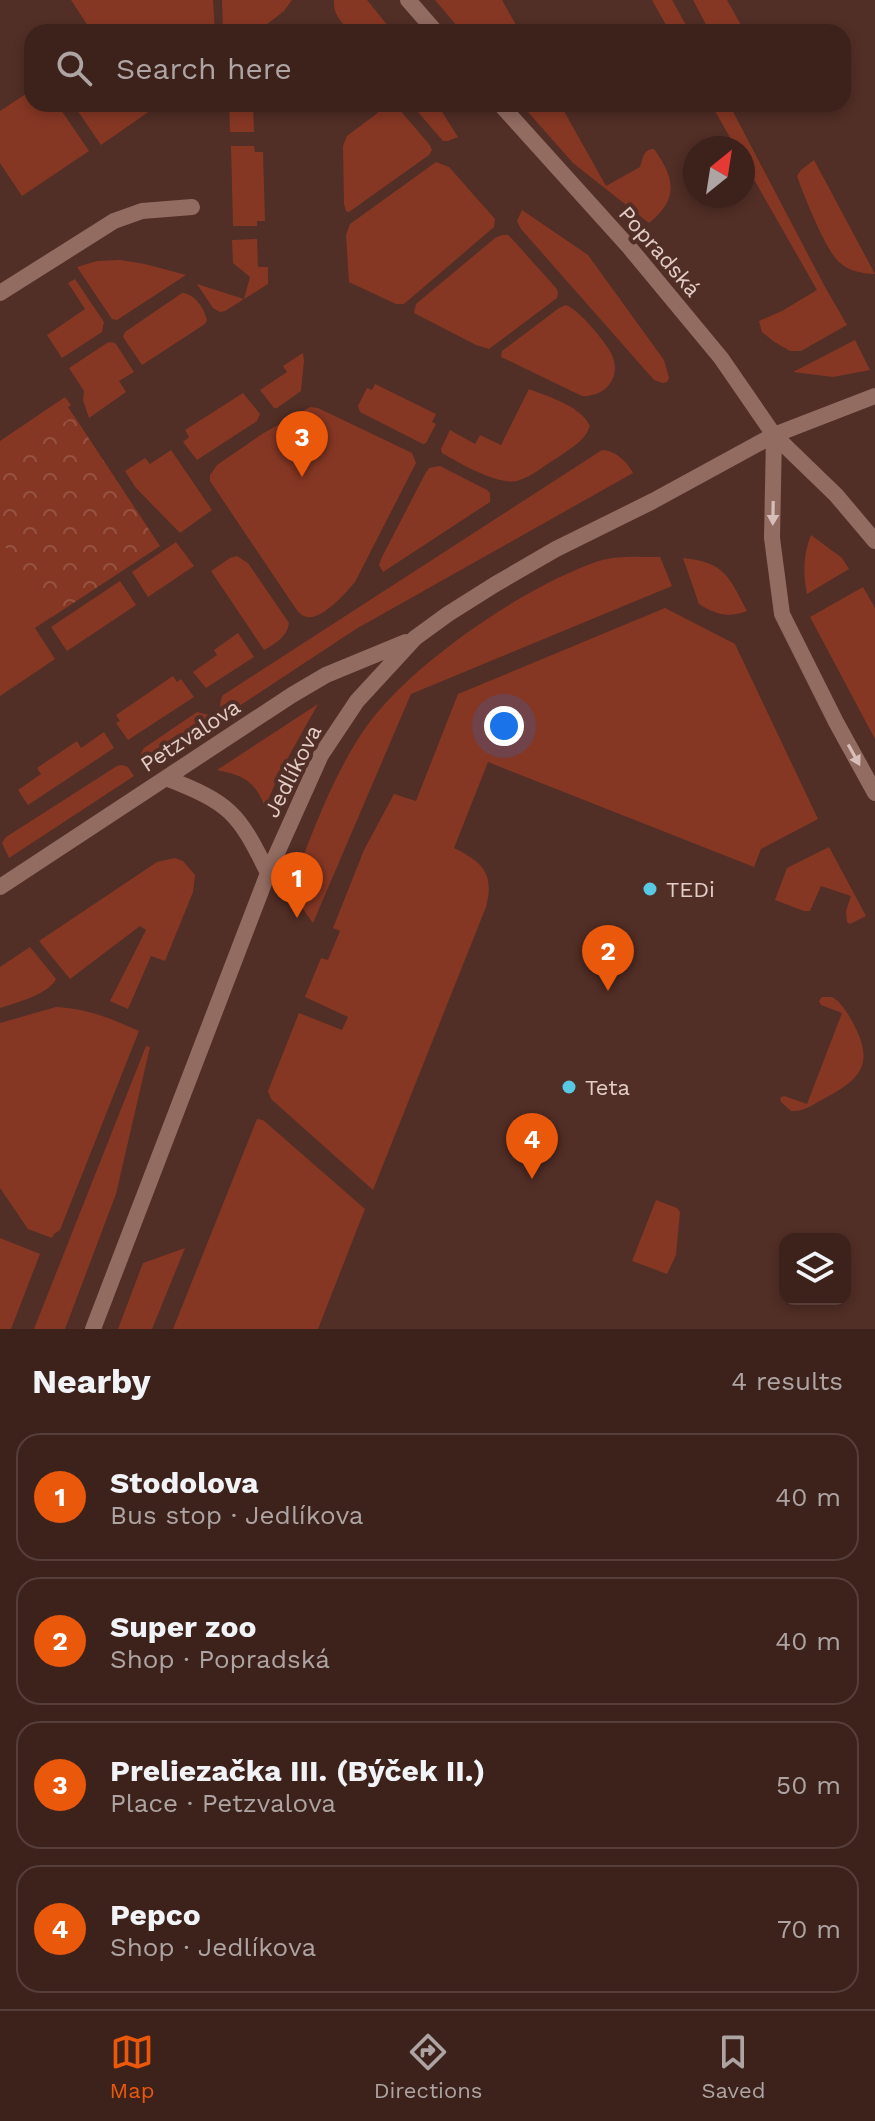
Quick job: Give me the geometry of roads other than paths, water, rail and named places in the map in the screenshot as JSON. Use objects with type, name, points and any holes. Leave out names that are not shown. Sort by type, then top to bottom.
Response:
[{"type":"street","points":[[408,0],[429,24]]},
{"type":"street","name":"Popradská","points":[[507,112],[629,247],[701,333],[774,435],[836,495],[875,541]]},
{"type":"street","points":[[0,293],[114,221],[142,211],[192,207]]},
{"type":"street","name":"Jedlíkova","points":[[93,1329],[268,873],[321,755],[357,701],[415,638],[556,549],[653,501],[774,435],[875,396]]},
{"type":"street","points":[[774,435],[772,538],[782,614],[875,793]]},
{"type":"street","name":"Petzvalova","points":[[0,887],[292,695],[326,675],[415,638]]},
{"type":"street","points":[[166,778],[205,793],[230,810],[251,838],[268,873]]},
{"type":"place","name":"Preliezačka III. (Býček II.)","points":[[302,477]]},
{"type":"place","name":"TEDi","points":[[650,889]]},
{"type":"place","name":"Stodolova","points":[[297,918]]},
{"type":"place","name":"Super zoo","points":[[608,991]]},
{"type":"place","name":"Teta","points":[[569,1087]]},
{"type":"place","name":"Pepco","points":[[532,1179]]}]
